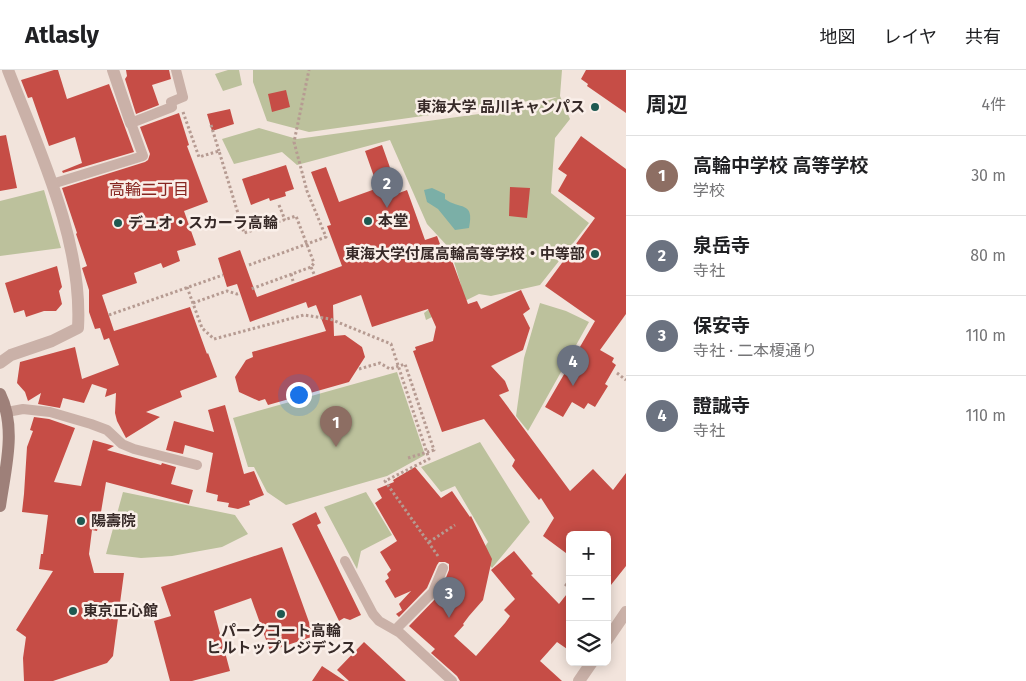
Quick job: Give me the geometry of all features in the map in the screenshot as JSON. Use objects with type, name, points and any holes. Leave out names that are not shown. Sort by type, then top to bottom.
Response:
[{"type":"main road","points":[[0,394],[7,412],[8,441],[0,506]]},
{"type":"street","points":[[0,363],[11,355],[52,341],[78,328],[80,304],[70,244],[52,184],[8,70]]},
{"type":"street","points":[[113,70],[131,123]]},
{"type":"street","points":[[611,634],[626,612]]},
{"type":"street","points":[[582,680],[590,666]]},
{"type":"lane","points":[[52,184],[143,156],[131,123],[172,107],[171,102],[182,97],[176,70]]},
{"type":"lane","points":[[7,412],[23,409],[58,414],[107,430],[122,444],[134,449],[197,465]]},
{"type":"lane","points":[[345,562],[373,614],[379,621],[400,633],[452,681]]},
{"type":"lane","points":[[395,630],[433,592],[443,568]]},
{"type":"path","points":[[249,265],[326,237],[307,190],[294,142],[309,70]]},
{"type":"path","points":[[181,107],[199,157],[219,151]]},
{"type":"path","points":[[212,125],[244,233],[296,216],[314,263],[311,267],[251,289]]},
{"type":"path","points":[[279,204],[285,220]]},
{"type":"path","points":[[311,267],[314,274]]},
{"type":"path","points":[[291,274],[293,281]]},
{"type":"path","points":[[109,315],[223,275]]},
{"type":"path","points":[[186,287],[202,328],[214,338],[304,315],[330,319],[391,344],[429,459],[385,481],[440,558],[443,568]]},
{"type":"path","points":[[193,303],[227,291],[240,293]]},
{"type":"path","points":[[359,369],[380,363],[390,369],[405,364],[434,450],[408,458]]},
{"type":"path","points":[[617,373],[626,380]]},
{"type":"path","points":[[429,542],[455,525]]},
{"type":"green space","points":[[228,70],[239,70],[242,85],[223,91],[215,74]]},
{"type":"green space","points":[[253,70],[562,70],[560,96],[570,119],[555,138],[551,193],[589,223],[540,285],[491,296],[479,294],[426,320],[424,313],[461,285],[450,249],[427,224],[390,140],[297,165],[282,152],[234,164],[222,139],[259,128],[297,139],[531,107],[557,97],[309,132],[267,121],[253,82]]},
{"type":"green space","points":[[44,190],[61,248],[0,256],[0,201]]},
{"type":"green space","points":[[540,303],[566,311],[589,322],[528,431],[516,416],[524,358]]},
{"type":"green space","points":[[397,372],[425,455],[387,476],[286,505],[267,492],[254,467],[248,467],[233,418]]},
{"type":"green space","points":[[480,442],[530,522],[492,568],[480,554],[488,542],[455,486],[441,492],[421,467]]},
{"type":"green space","points":[[123,492],[235,515],[248,534],[222,547],[172,556],[141,558],[106,554]]},
{"type":"green space","points":[[366,492],[392,535],[361,551],[357,569],[324,507]]},
{"type":"water","points":[[432,188],[445,194],[445,199],[450,202],[468,209],[470,213],[469,228],[455,230],[438,209],[427,202],[424,190]]},
{"type":"building","points":[[58,70],[67,99],[109,84],[134,152],[63,173],[62,171],[82,163],[75,137],[49,146],[32,97],[28,98],[21,80]]},
{"type":"building","points":[[126,70],[169,70],[171,79],[152,85],[159,105],[136,114],[125,79],[127,76]]},
{"type":"building","points":[[586,70],[626,70],[626,113],[587,86],[588,84],[581,79]]},
{"type":"building","points":[[286,90],[290,107],[272,112],[268,94]]},
{"type":"building","points":[[230,109],[234,124],[212,131],[207,114]]},
{"type":"building","points":[[179,113],[189,145],[187,146],[208,202],[184,211],[196,245],[177,251],[180,261],[163,268],[161,263],[134,273],[137,283],[102,295],[114,331],[190,307],[217,377],[180,391],[182,397],[146,412],[160,417],[126,438],[115,413],[116,393],[105,397],[107,389],[92,384],[84,403],[63,398],[60,408],[38,404],[41,393],[28,401],[25,392],[17,383],[20,362],[75,347],[82,379],[119,365],[109,338],[104,340],[100,328],[95,329],[89,312],[89,290],[82,268],[87,266],[62,188],[145,162],[150,154],[140,127]]},
{"type":"building","points":[[6,135],[17,188],[0,191],[0,136]]},
{"type":"building","name":"東海大学付属高輪高等学校・中等部","points":[[581,136],[626,169],[626,314],[600,350],[614,358],[612,362],[616,365],[605,384],[608,386],[595,407],[588,403],[584,409],[572,402],[563,417],[545,407],[595,321],[545,286],[595,218],[558,191],[567,175],[558,169]]},
{"type":"building","points":[[382,145],[399,193],[407,190],[425,240],[437,236],[446,260],[451,258],[468,304],[477,301],[481,309],[521,290],[530,309],[523,314],[530,328],[523,350],[491,366],[505,381],[509,391],[499,395],[570,491],[593,469],[613,490],[626,473],[626,566],[611,585],[611,531],[566,531],[566,553],[543,536],[554,518],[541,498],[539,500],[512,466],[515,460],[484,419],[442,432],[413,351],[416,350],[415,347],[433,341],[436,327],[428,309],[372,327],[361,295],[333,305],[334,336],[345,335],[362,347],[365,357],[349,382],[268,405],[265,399],[259,401],[239,392],[235,377],[246,360],[253,357],[252,352],[326,331],[316,305],[308,308],[306,302],[250,322],[237,284],[227,287],[218,258],[240,250],[257,297],[342,266],[327,226],[331,225],[311,172],[326,167],[339,202],[378,188],[365,151]]},
{"type":"building","points":[[286,165],[294,189],[285,192],[286,196],[270,201],[269,198],[251,205],[242,179]]},
{"type":"building","points":[[510,187],[530,188],[527,218],[509,216]]},
{"type":"building","points":[[57,266],[62,287],[59,291],[62,304],[56,311],[44,311],[26,317],[24,310],[14,313],[5,283]]},
{"type":"building","points":[[225,405],[244,474],[254,471],[264,495],[249,501],[250,505],[238,509],[228,507],[229,503],[217,501],[218,495],[206,492],[213,453],[185,445],[183,454],[166,450],[174,421],[214,432],[208,410]]},
{"type":"building","points":[[34,417],[49,419],[75,428],[54,482],[81,486],[93,440],[114,446],[107,450],[161,465],[162,463],[176,467],[171,484],[193,490],[189,504],[106,482],[97,531],[92,530],[89,554],[94,573],[124,573],[113,656],[107,663],[53,681],[24,681],[23,658],[26,637],[16,630],[53,571],[39,569],[48,515],[22,512],[27,447],[33,431],[30,430]]},
{"type":"building","points":[[415,467],[441,498],[452,491],[471,516],[492,559],[483,600],[454,636],[476,656],[510,616],[504,610],[515,599],[491,570],[514,551],[533,574],[531,575],[559,604],[566,595],[566,648],[557,642],[540,661],[562,681],[460,681],[457,676],[431,653],[435,649],[409,626],[439,595],[449,570],[449,564],[445,562],[439,562],[427,588],[399,617],[396,614],[402,610],[399,604],[411,591],[395,598],[385,581],[389,578],[387,574],[391,570],[380,552],[397,541],[375,503],[382,498],[377,489],[394,482],[393,480]]},
{"type":"building","points":[[316,512],[321,523],[317,525],[361,615],[350,620],[344,618],[339,621],[292,524]]},
{"type":"building","name":"パークコート高輪 ヒルトップレジデンス","points":[[282,547],[314,636],[270,651],[251,598],[214,611],[230,671],[192,681],[170,681],[154,621],[171,616],[161,587]]},
{"type":"building","points":[[364,642],[406,681],[349,681],[337,670]]},
{"type":"building","points":[[322,666],[345,681],[312,681]]},
{"type":"place","name":"東海大学 品川キャンパス","points":[[595,107]]},
{"type":"place","name":"泉岳寺","points":[[387,208]]},
{"type":"place","name":"本堂","points":[[368,221]]},
{"type":"place","name":"デュオ・スカーラ高輪","points":[[118,223]]},
{"type":"place","name":"東海大学付属高輪高等学校・中等部","points":[[595,254]]},
{"type":"place","name":"證誠寺","points":[[573,386]]},
{"type":"place","name":"高輪中学校 高等学校","points":[[336,447]]},
{"type":"place","name":"陽壽院","points":[[81,521]]},
{"type":"place","name":"東京正心館","points":[[73,611]]},
{"type":"place","name":"パークコート高輪 ヒルトップレジデンス","points":[[281,614]]},
{"type":"place","name":"保安寺","points":[[449,618]]},
{"type":"district","name":"高輪二丁目","points":[[149,189]]}]
